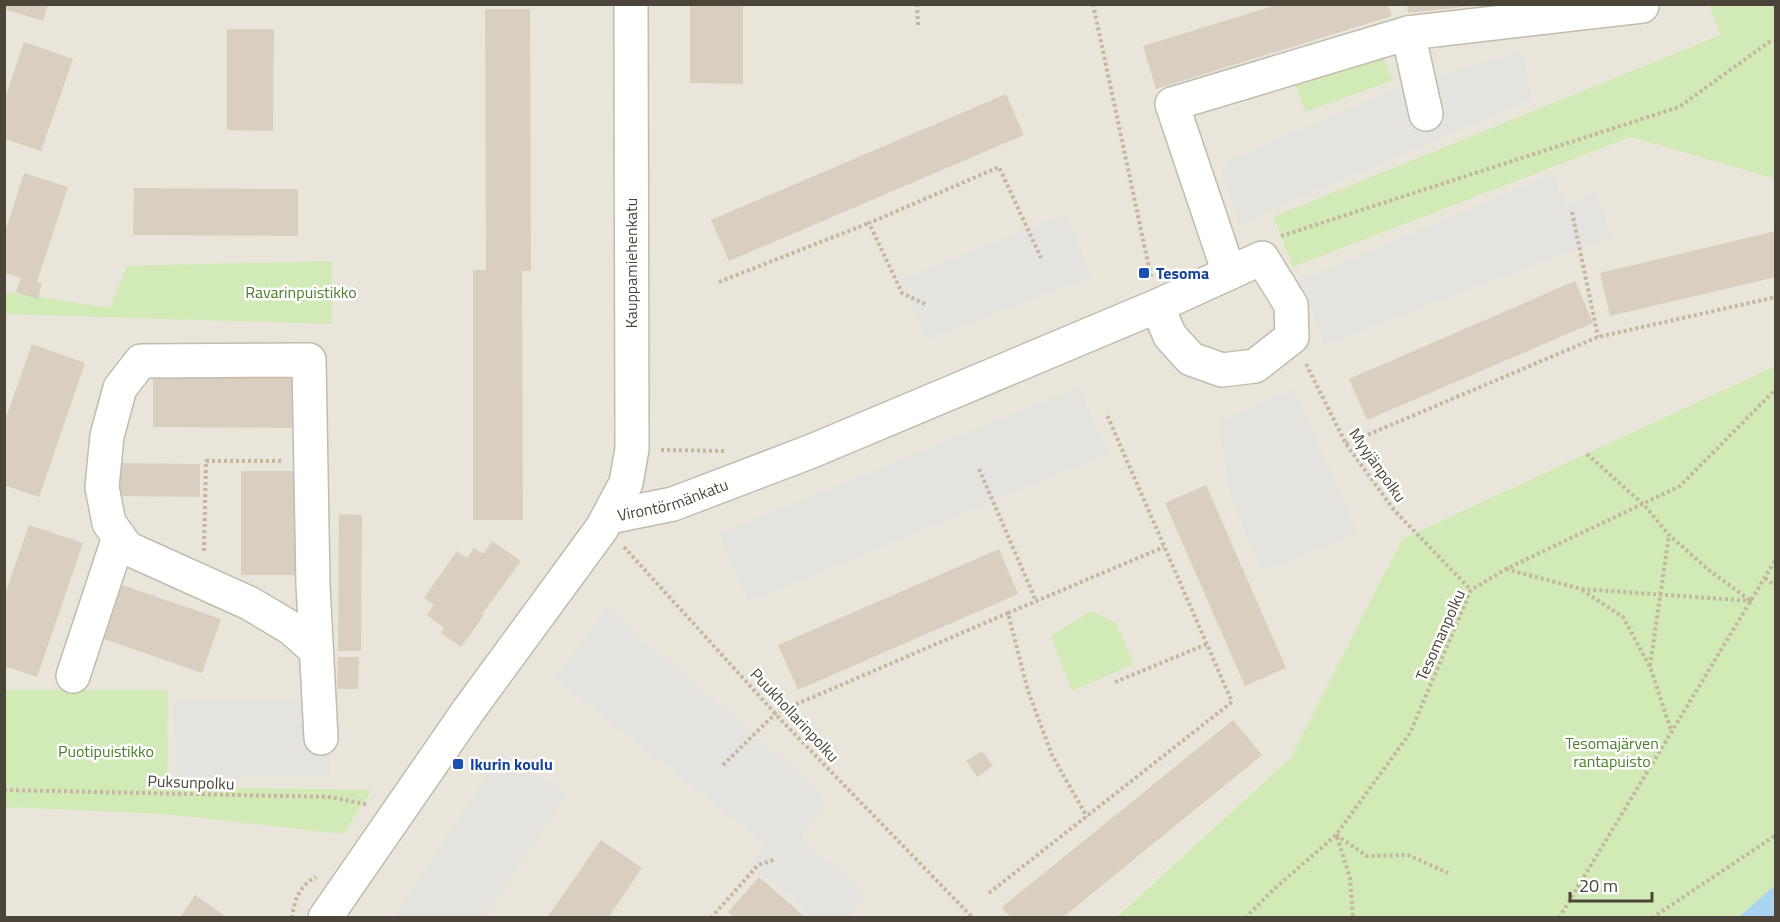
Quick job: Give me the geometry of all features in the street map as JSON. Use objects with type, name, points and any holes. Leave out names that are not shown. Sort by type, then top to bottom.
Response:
[{"type":"street","name":"Kauppamiehenkatu","points":[[605,523],[626,483],[632,449],[631,4]]},
{"type":"street","points":[[1229,273],[1172,104],[1408,33],[1642,6]]},
{"type":"street","points":[[1408,33],[1426,114]]},
{"type":"street","name":"Virontörmänkatu","points":[[325,918],[468,711],[605,523],[673,504],[812,452],[1157,306],[1262,258],[1292,305],[1292,337]]},
{"type":"street","points":[[1157,306],[1170,336],[1191,359],[1222,370],[1255,366],[1292,337]]},
{"type":"street","points":[[316,650],[291,628],[249,603],[127,548],[109,523],[102,487],[107,436],[120,388],[141,361],[309,360],[313,585],[321,738]]},
{"type":"street","points":[[73,676],[119,537]]},
{"type":"path","points":[[917,4],[918,25]]},
{"type":"path","points":[[1093,4],[1157,306]]},
{"type":"path","points":[[1274,239],[1679,107],[1769,42],[1776,41]]},
{"type":"path","points":[[719,282],[869,223],[999,167],[1041,258]]},
{"type":"path","points":[[1572,212],[1598,337]]},
{"type":"path","points":[[869,223],[902,293],[925,304]]},
{"type":"path","points":[[1346,444],[1598,337],[1776,297]]},
{"type":"path","name":"Myyjänpolku","points":[[1292,337],[1346,444],[1394,510],[1471,590]]},
{"type":"path","name":"Tesomanpolku","points":[[1245,918],[1273,890],[1336,835],[1410,734],[1471,590],[1506,569],[1680,486],[1776,389]]},
{"type":"path","points":[[989,893],[1232,702],[1107,415]]},
{"type":"path","points":[[1587,454],[1644,505],[1669,536],[1710,571],[1752,601]]},
{"type":"path","points":[[203,582],[206,461],[311,461]]},
{"type":"path","points":[[979,469],[1036,601]]},
{"type":"path","name":"Puukhollarinpolku","points":[[605,523],[776,713],[974,918]]},
{"type":"path","points":[[1650,667],[1669,536]]},
{"type":"path","points":[[723,765],[776,713],[1164,547]]},
{"type":"path","points":[[1559,918],[1776,559]]},
{"type":"path","points":[[1506,569],[1581,589],[1752,601]]},
{"type":"path","points":[[1765,578],[1776,586]]},
{"type":"path","points":[[1581,589],[1623,617],[1650,667],[1671,730]]},
{"type":"path","points":[[1008,613],[1028,691],[1052,755],[1087,816]]},
{"type":"path","points":[[1115,682],[1207,644]]},
{"type":"path","name":"Puksunpolku","points":[[4,790],[331,797],[375,807]]},
{"type":"path","points":[[1336,835],[1367,856],[1408,855],[1448,873]]},
{"type":"path","points":[[1336,835],[1350,878],[1353,918]]},
{"type":"path","points":[[1652,918],[1776,835]]},
{"type":"path","points":[[711,918],[758,865],[776,859]]},
{"type":"shaded area","points":[[5,5],[1709,5],[1720,35],[1273,218],[1293,267],[1631,137],[1775,179],[1775,366],[1402,539],[1291,757],[1115,917],[5,918]]},
{"type":"shaded area","points":[[1522,52],[1532,99],[1266,212],[1240,227],[1221,168],[1233,159],[1412,82]]},
{"type":"shaded area","points":[[1552,174],[1567,206],[1595,191],[1613,238],[1564,253],[1324,345],[1302,280]]},
{"type":"shaded area","points":[[1066,214],[1092,276],[926,340],[901,280]]},
{"type":"shaded area","points":[[1079,387],[1108,453],[748,602],[719,534]]},
{"type":"shaded area","points":[[1294,389],[1358,533],[1262,571],[1231,497],[1218,422]]},
{"type":"shaded area","points":[[607,609],[823,795],[824,805],[802,834],[802,841],[867,896],[849,917],[813,917],[751,863],[766,844],[555,678]]},
{"type":"shaded area","points":[[173,700],[303,701],[306,731],[329,756],[330,776],[177,776]]},
{"type":"shaded area","points":[[502,752],[566,794],[485,917],[394,917]]},
{"type":"green space","points":[[1709,5],[1775,5],[1775,179],[1631,137],[1293,267],[1273,217],[1720,35]]},
{"type":"green space","points":[[1381,54],[1393,80],[1306,112],[1294,82]]},
{"type":"green space","name":"Ravarinpuistikko","points":[[332,261],[332,324],[5,314],[5,292],[110,308],[127,266]]},
{"type":"green space","name":"Tesomajärven rantapuisto","points":[[1775,366],[1775,885],[1739,917],[1115,918],[1291,757],[1402,539]]},
{"type":"green space","points":[[1091,611],[1116,623],[1134,664],[1072,691],[1051,636]]},
{"type":"green space","name":"Puotipuistikko","points":[[5,690],[168,690],[167,787],[372,790],[343,834],[166,814],[5,807]]},
{"type":"water","points":[[1775,885],[1775,917],[1739,917]]},
{"type":"building","points":[[4,4],[48,4],[43,21],[4,9]]},
{"type":"building","points":[[690,4],[743,4],[743,84],[690,83]]},
{"type":"building","points":[[1279,4],[1388,4],[1392,16],[1156,89],[1143,46]]},
{"type":"building","points":[[1407,4],[1471,4],[1471,6],[1408,13]]},
{"type":"building","points":[[485,9],[530,9],[531,271],[522,271],[523,520],[473,520],[473,270],[486,270]]},
{"type":"building","points":[[227,29],[274,29],[273,131],[227,130]]},
{"type":"building","points":[[24,42],[73,59],[41,151],[5,139],[5,98]]},
{"type":"building","points":[[1006,94],[1024,135],[729,261],[711,220]]},
{"type":"building","points":[[24,173],[68,187],[37,282],[42,283],[38,299],[16,292],[21,278],[5,273],[5,232]]},
{"type":"building","points":[[134,188],[298,189],[298,236],[133,235]]},
{"type":"building","points":[[1776,231],[1776,277],[1610,316],[1600,273]]},
{"type":"building","points":[[1575,281],[1593,323],[1367,420],[1349,379]]},
{"type":"building","points":[[32,344],[85,363],[39,497],[4,485],[4,423]]},
{"type":"building","points":[[153,370],[296,371],[296,428],[153,427]]},
{"type":"building","points":[[117,463],[200,464],[200,497],[117,496]]},
{"type":"building","points":[[241,471],[299,471],[299,575],[241,575]]},
{"type":"building","points":[[1206,485],[1286,668],[1245,686],[1165,503]]},
{"type":"building","points":[[339,514],[362,515],[361,651],[338,651]]},
{"type":"building","points":[[29,525],[83,543],[37,677],[4,666],[4,597]]},
{"type":"building","points":[[492,541],[521,561],[461,647],[441,633],[444,628],[427,615],[434,605],[424,598],[457,551],[467,558],[474,548],[483,554]]},
{"type":"building","points":[[999,549],[1018,594],[798,690],[778,645]]},
{"type":"building","points":[[122,585],[221,619],[202,673],[104,639]]},
{"type":"building","points":[[338,657],[359,657],[358,689],[337,689]]},
{"type":"building","points":[[1233,720],[1262,755],[1062,918],[1011,918],[1002,907]]},
{"type":"building","points":[[982,751],[993,766],[977,777],[966,761]]},
{"type":"building","points":[[601,840],[642,868],[608,918],[547,918]]},
{"type":"building","points":[[759,877],[806,918],[735,918],[728,912]]},
{"type":"building","points":[[195,895],[228,918],[180,918]]},
{"type":"place","name":"Tesoma","points":[[1144,273]]},
{"type":"place","name":"Ikurin koulu","points":[[458,764]]}]
